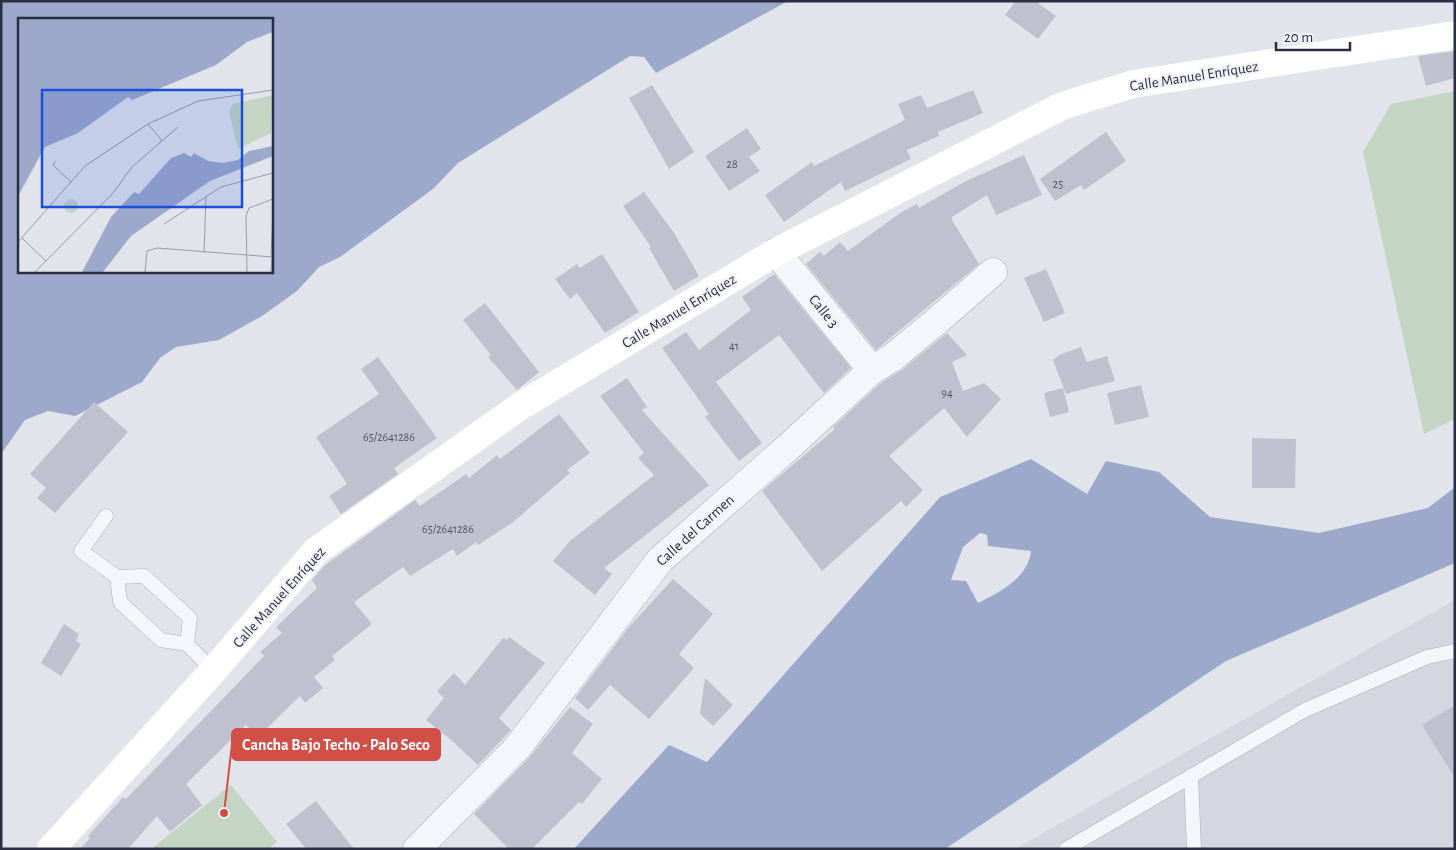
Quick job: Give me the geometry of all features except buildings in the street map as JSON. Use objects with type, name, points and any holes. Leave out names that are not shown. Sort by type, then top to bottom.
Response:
[{"type":"street","name":"Calle Manuel Enríquez","points":[[51,849],[213,671],[316,551],[519,406],[776,252],[1062,106],[1133,84],[1455,35]]},
{"type":"street","name":"Calle 3","points":[[776,252],[872,370]]},
{"type":"street","name":"Calle del Carmen","points":[[417,849],[517,748],[660,560],[785,450],[872,370],[892,358],[993,272]]},
{"type":"lane","points":[[106,516],[81,551],[117,577],[144,576],[190,618],[188,644]]},
{"type":"lane","points":[[117,577],[120,602],[161,640],[188,644],[213,671]]},
{"type":"lane","points":[[1066,849],[1305,710],[1427,657],[1455,651]]},
{"type":"lane","points":[[1191,776],[1194,849]]},
{"type":"shaded area","points":[[1455,600],[1455,849],[1015,849]]},
{"type":"green space","points":[[1455,91],[1455,419],[1424,434],[1363,152],[1391,104]]},
{"type":"green space","points":[[231,785],[277,842],[268,849],[151,849]]},
{"type":"water","points":[[1,1],[788,1],[656,73],[644,57],[630,56],[458,163],[433,189],[340,257],[319,267],[297,291],[262,316],[219,340],[176,347],[160,358],[142,382],[75,416],[48,411],[25,420],[1,454]]},
{"type":"water","points":[[1031,459],[1087,494],[1106,461],[1159,472],[1210,517],[1319,533],[1428,508],[1455,487],[1455,563],[1226,661],[945,849],[574,849],[669,745],[707,762],[940,497]],"holes":[[[980,533],[987,535],[988,546],[1031,551],[1025,569],[1012,583],[978,603],[966,581],[951,580],[963,547]]]},
{"type":"place","name":"Cancha Bajo Techo - Palo Seco","points":[[224,813]]}]
